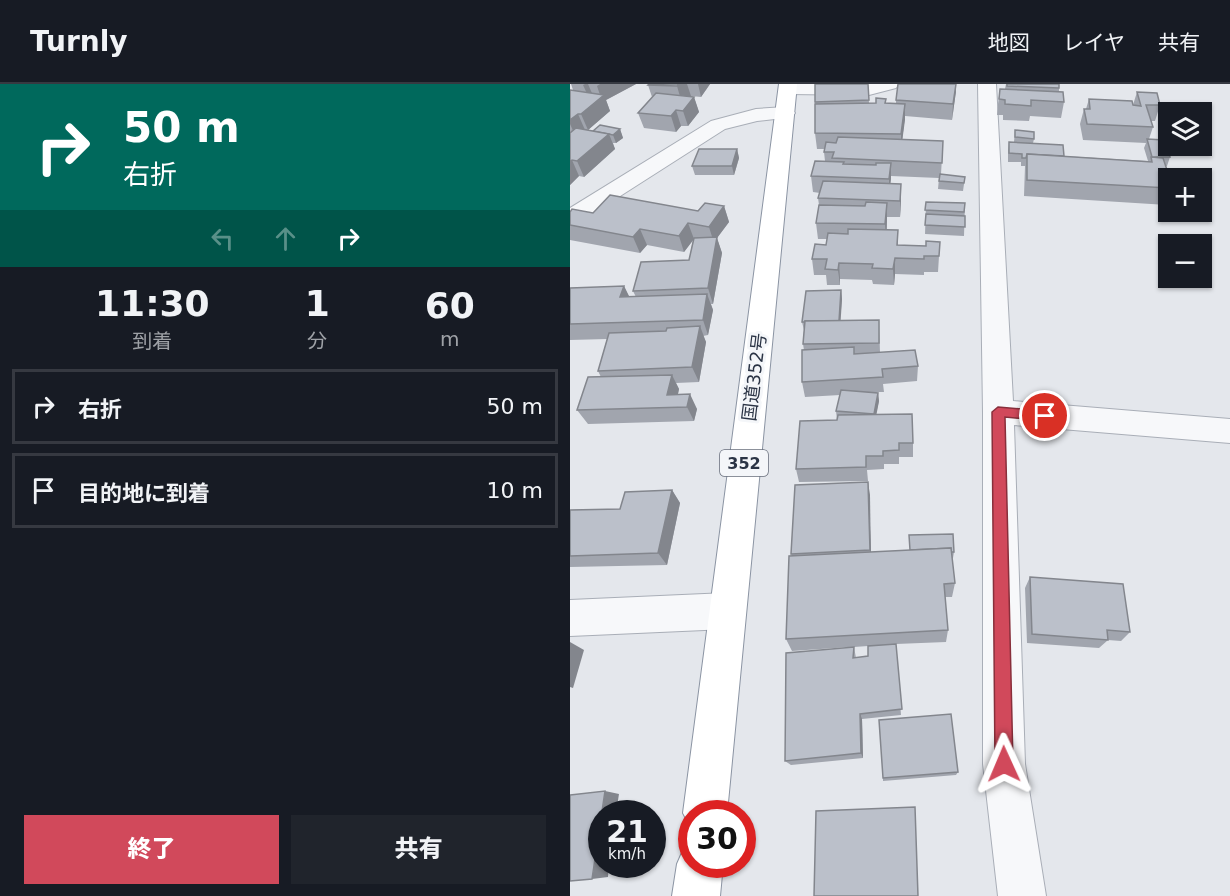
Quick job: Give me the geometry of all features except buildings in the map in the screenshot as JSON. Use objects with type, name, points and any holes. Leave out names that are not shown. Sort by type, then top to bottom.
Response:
[{"type":"highway","name":"国道352号","points":[[706,800],[787,95]]},
{"type":"highway","points":[[696,896],[698,878]]},
{"type":"street","points":[[570,218],[718,125],[745,117],[787,95],[869,89],[890,84]]},
{"type":"street","points":[[987,84],[998,412],[1004,764],[1023,896]]},
{"type":"street","points":[[998,412],[1230,431]]},
{"type":"street","points":[[570,618],[727,610]]},
{"type":"route","points":[[1004,764],[998,412],[1045,416]]}]
